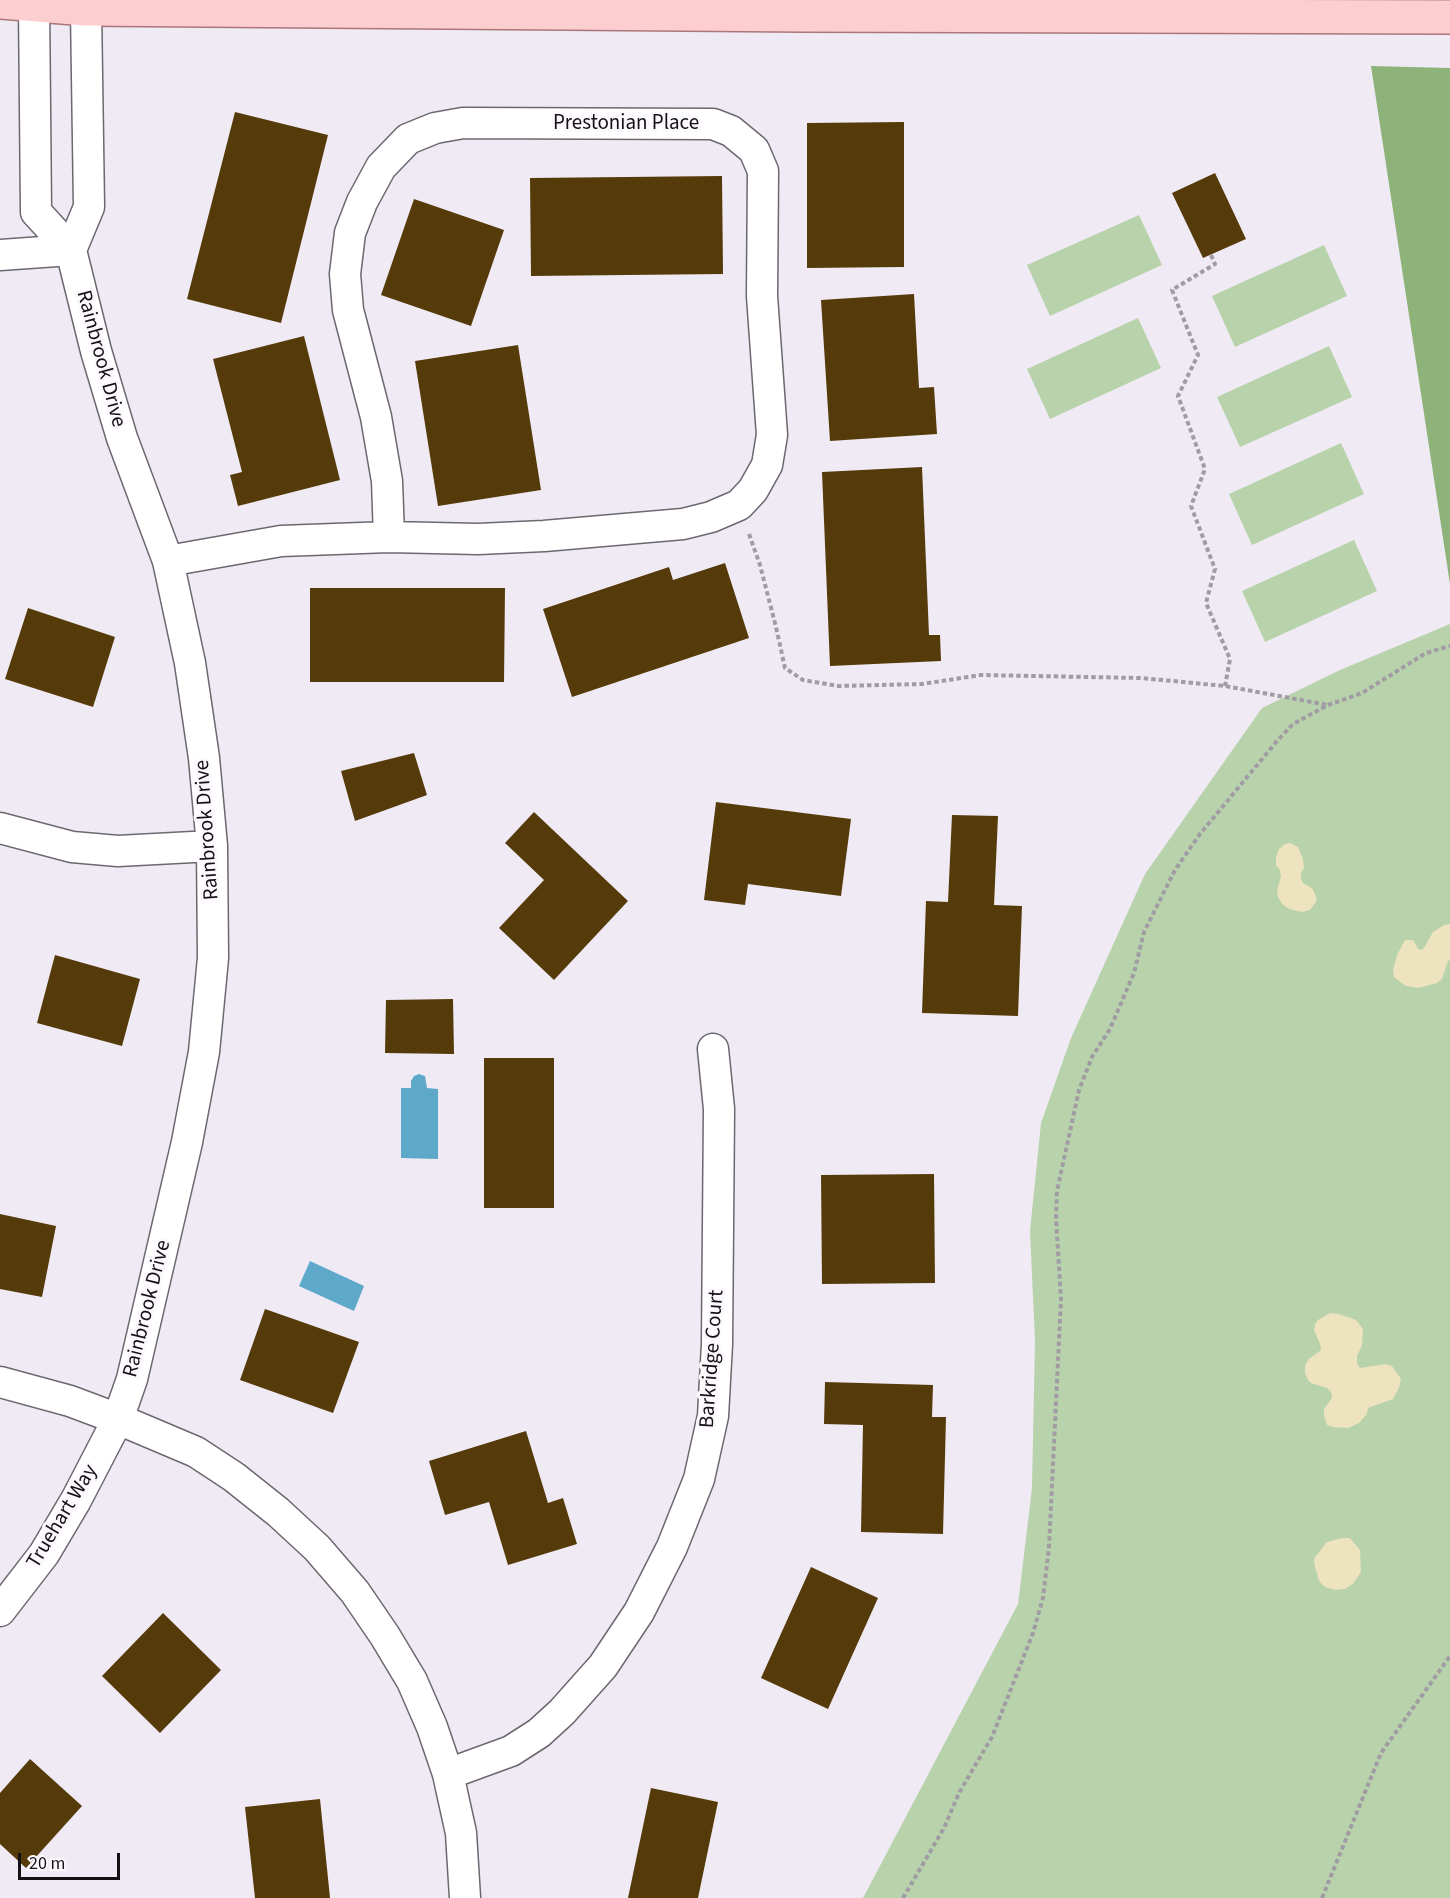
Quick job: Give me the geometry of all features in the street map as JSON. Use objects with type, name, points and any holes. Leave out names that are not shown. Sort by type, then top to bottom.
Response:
[{"type":"main road","points":[[0,2],[86,9],[792,15],[1450,17]]},
{"type":"street","name":"Rainbrook Drive","points":[[34,5],[36,212],[71,250],[96,351],[122,438],[168,561],[190,663],[204,758],[212,846],[213,958],[204,1052],[187,1142],[138,1354],[118,1419]]},
{"type":"street","points":[[0,255],[71,250],[89,207],[86,9]]},
{"type":"street","name":"Prestonian Place","points":[[389,537],[387,481],[378,428],[348,310],[345,274],[350,233],[362,202],[381,167],[408,139],[435,128],[463,123],[713,124],[731,131],[754,150],[762,171],[762,296],[772,435],[767,465],[753,490],[739,506]]},
{"type":"street","points":[[168,561],[281,542],[389,537],[544,536],[683,524],[711,517],[739,506]]},
{"type":"street","points":[[0,828],[72,847],[118,851],[212,846]]},
{"type":"street","name":"Barkridge Court","points":[[448,1774],[511,1751],[538,1733],[562,1712],[603,1666],[639,1612],[672,1547],[699,1479],[712,1416],[717,1344],[719,1109],[713,1049]]},
{"type":"street","points":[[0,1382],[70,1401],[196,1452],[243,1484],[317,1548],[355,1592],[385,1636],[412,1681],[432,1727],[448,1774],[461,1833],[465,1898]]},
{"type":"street","name":"Truehart Way","points":[[0,1611],[44,1554],[76,1500],[118,1419]]},
{"type":"path","points":[[1211,255],[1215,264],[1172,290],[1198,355],[1178,396],[1205,469],[1191,506],[1215,569],[1206,603],[1230,659],[1225,686]]},
{"type":"path","points":[[739,506],[760,565],[785,668],[803,680],[850,686],[922,684],[981,675],[1141,678],[1225,686],[1328,705]]},
{"type":"path","points":[[903,1898],[944,1828],[959,1793],[992,1737],[1033,1633],[1043,1598],[1049,1547],[1061,1299],[1056,1219],[1057,1191],[1079,1090],[1092,1057],[1110,1029],[1134,973],[1144,932],[1175,870],[1200,834],[1293,724],[1328,705],[1362,693],[1426,653],[1450,646]]},
{"type":"path","points":[[1322,1898],[1381,1753],[1450,1656]]},
{"type":"green space","points":[[1371,66],[1450,68],[1450,584]]},
{"type":"green space","points":[[1139,215],[1162,265],[1050,316],[1027,265]]},
{"type":"green space","points":[[1324,245],[1347,296],[1235,347],[1212,296]]},
{"type":"green space","points":[[1138,318],[1161,368],[1050,419],[1027,369]]},
{"type":"green space","points":[[1329,346],[1352,397],[1240,447],[1217,397]]},
{"type":"green space","points":[[1341,443],[1364,494],[1252,545],[1229,494]]},
{"type":"green space","points":[[1354,540],[1377,591],[1265,642],[1242,591]]},
{"type":"green space","points":[[1450,624],[1450,1898],[863,1898],[1018,1604],[1032,1488],[1035,1340],[1030,1231],[1041,1123],[1071,1038],[1145,874],[1262,708],[1340,670]]},
{"type":"sand","points":[[1290,843],[1298,847],[1304,868],[1301,879],[1303,883],[1312,888],[1317,900],[1310,910],[1302,912],[1289,909],[1278,897],[1277,890],[1281,877],[1276,865],[1276,857],[1279,849]]},
{"type":"sand","points":[[1450,924],[1450,960],[1442,979],[1437,983],[1418,988],[1406,986],[1394,977],[1393,970],[1397,955],[1405,940],[1413,940],[1421,950],[1433,932]]},
{"type":"sand","points":[[1330,1313],[1356,1320],[1363,1329],[1362,1345],[1357,1356],[1360,1368],[1386,1364],[1392,1366],[1401,1379],[1393,1399],[1368,1408],[1367,1414],[1359,1423],[1348,1428],[1327,1425],[1324,1409],[1332,1398],[1331,1392],[1327,1388],[1311,1383],[1305,1373],[1305,1365],[1309,1359],[1321,1350],[1314,1330],[1315,1324]]},
{"type":"sand","points":[[1350,1538],[1360,1550],[1361,1572],[1353,1584],[1345,1589],[1335,1590],[1325,1587],[1319,1581],[1314,1563],[1315,1557],[1327,1542]]},
{"type":"water","points":[[419,1074],[425,1076],[427,1088],[438,1089],[438,1159],[401,1158],[401,1088],[411,1088],[411,1081]]},
{"type":"water","points":[[310,1261],[364,1286],[354,1311],[299,1286]]},
{"type":"building","points":[[235,112],[328,135],[281,323],[187,299]]},
{"type":"building","points":[[904,122],[904,267],[807,268],[807,123]]},
{"type":"building","points":[[1215,173],[1246,239],[1203,258],[1172,193]]},
{"type":"building","points":[[722,176],[723,274],[531,276],[530,178]]},
{"type":"building","points":[[414,199],[504,230],[471,326],[381,295]]},
{"type":"building","points":[[914,294],[919,388],[934,387],[937,434],[830,441],[821,300]]},
{"type":"building","points":[[304,336],[340,480],[238,506],[230,475],[242,472],[213,359]]},
{"type":"building","points":[[518,345],[541,490],[438,506],[415,361]]},
{"type":"building","points":[[922,467],[929,635],[940,635],[941,661],[830,666],[822,472]]},
{"type":"building","points":[[725,563],[749,638],[572,697],[543,609],[669,567],[673,580]]},
{"type":"building","points":[[310,588],[505,588],[504,682],[310,682]]},
{"type":"building","points":[[28,608],[115,637],[93,707],[5,679]]},
{"type":"building","points":[[414,753],[427,795],[355,821],[341,771]]},
{"type":"building","points":[[716,802],[851,819],[841,896],[748,884],[745,905],[704,900]]},
{"type":"building","points":[[534,812],[628,901],[554,980],[499,928],[544,880],[505,843]]},
{"type":"building","points":[[952,815],[998,816],[994,905],[1022,906],[1018,1016],[922,1013],[926,901],[948,902]]},
{"type":"building","points":[[55,955],[140,979],[122,1046],[37,1023]]},
{"type":"building","points":[[453,999],[454,1054],[385,1053],[386,1000]]},
{"type":"building","points":[[484,1058],[554,1058],[554,1208],[484,1208]]},
{"type":"building","points":[[934,1174],[935,1283],[822,1284],[821,1175]]},
{"type":"building","points":[[0,1214],[56,1226],[42,1297],[0,1289]]},
{"type":"building","points":[[265,1309],[359,1342],[333,1413],[240,1380]]},
{"type":"building","points":[[825,1382],[933,1385],[932,1417],[946,1417],[943,1534],[861,1532],[863,1425],[824,1424]]},
{"type":"building","points":[[526,1431],[548,1503],[563,1498],[577,1544],[508,1565],[489,1502],[445,1515],[429,1461]]},
{"type":"building","points":[[811,1567],[878,1598],[828,1709],[761,1678]]},
{"type":"building","points":[[163,1613],[221,1670],[160,1733],[102,1676]]},
{"type":"building","points":[[30,1759],[82,1806],[26,1868],[0,1844],[0,1793]]},
{"type":"building","points":[[651,1788],[718,1802],[698,1898],[628,1898]]},
{"type":"building","points":[[320,1799],[330,1898],[255,1898],[245,1807]]}]
